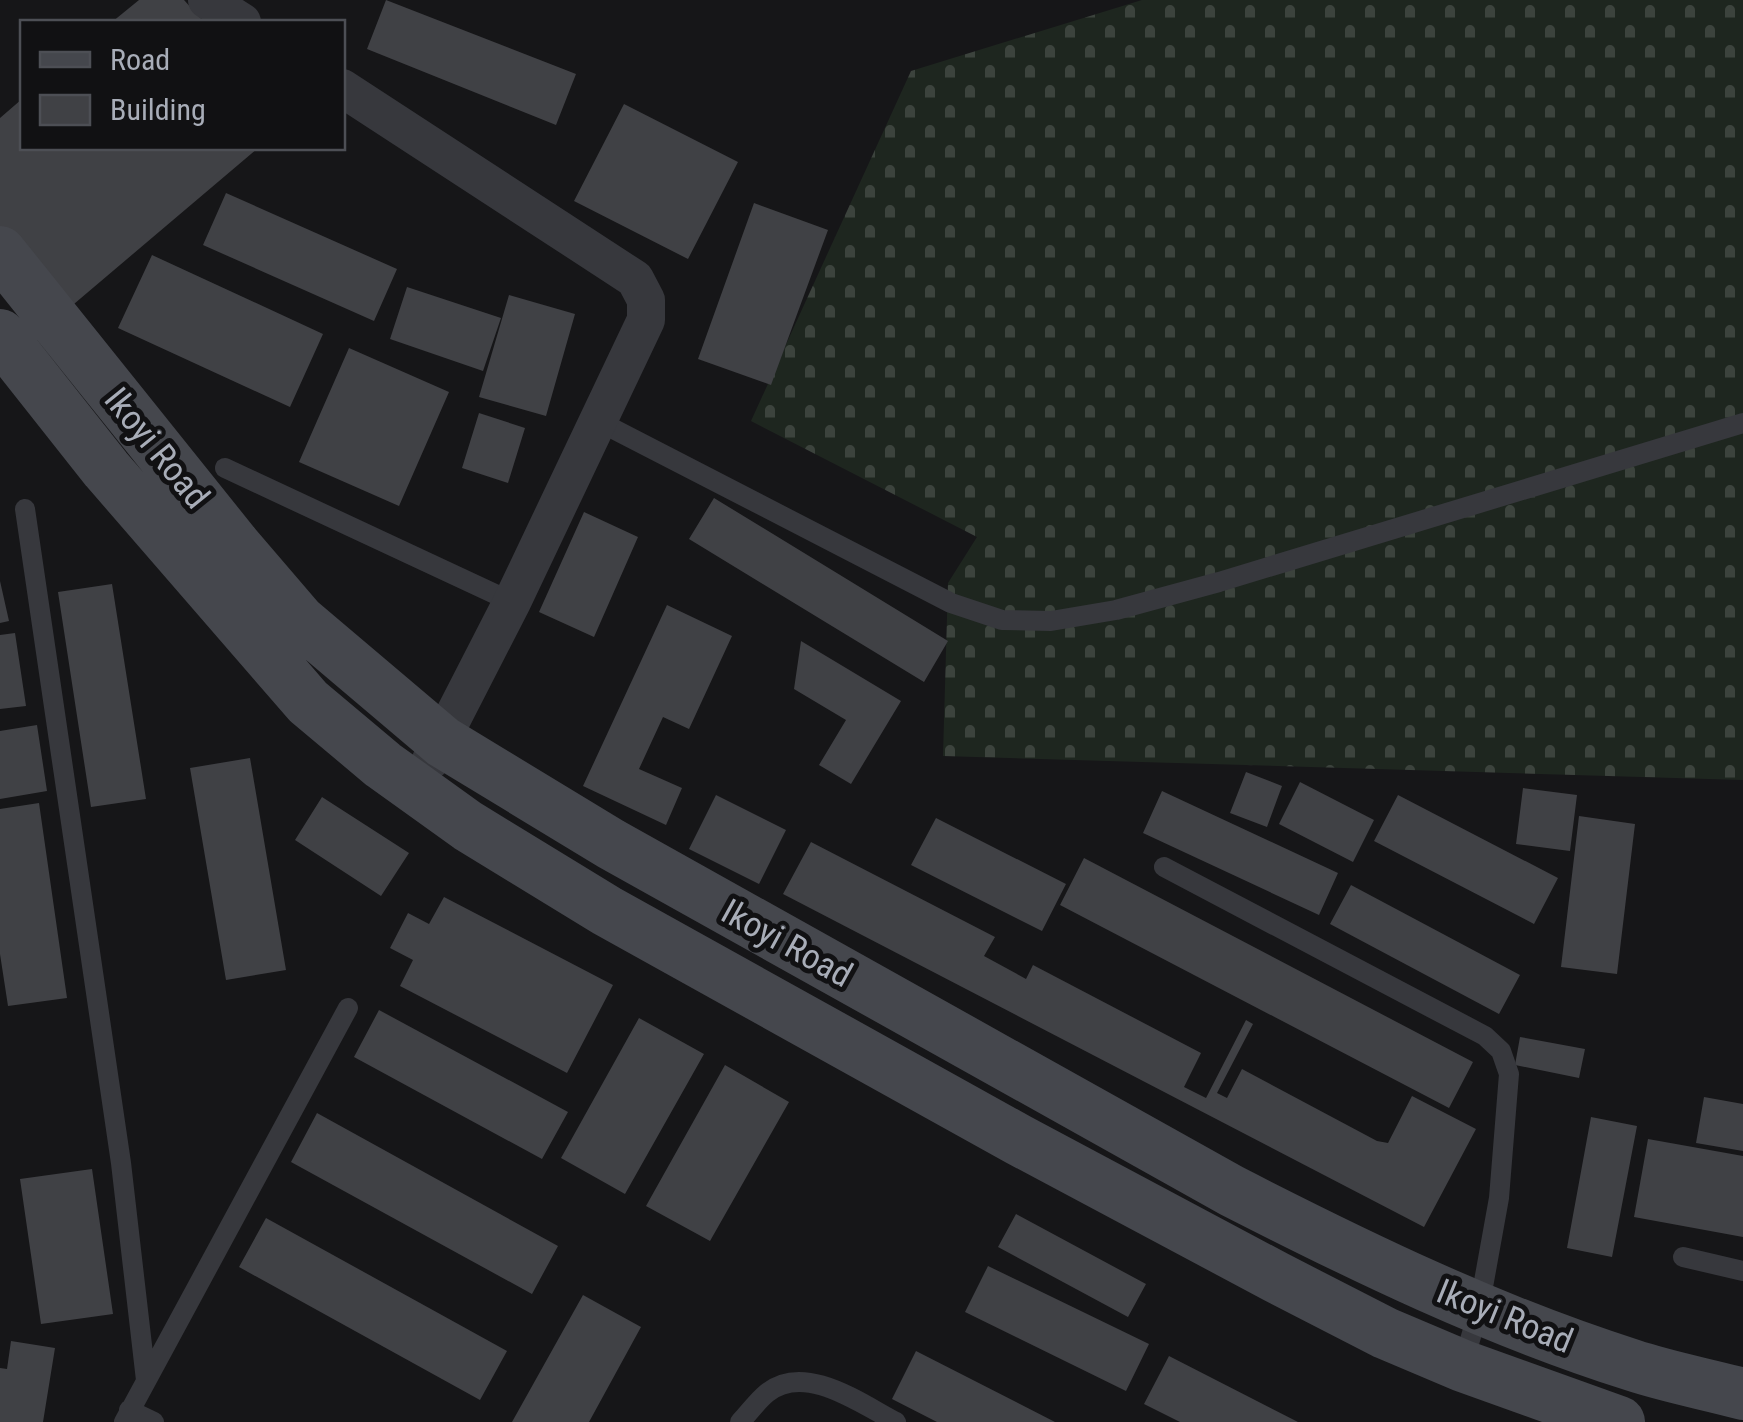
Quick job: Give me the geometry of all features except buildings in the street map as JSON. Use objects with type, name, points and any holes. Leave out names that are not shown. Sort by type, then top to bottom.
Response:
[{"type":"main road","name":"Ikoyi Road","points":[[0,252],[234,544],[300,620],[443,742],[611,844],[1232,1191],[1331,1242],[1480,1310],[1633,1366],[1743,1394]]},
{"type":"main road","name":"Ikoyi Road","points":[[0,335],[106,470],[297,690],[383,765],[468,826],[607,911],[1018,1140],[1354,1317],[1462,1366],[1618,1422]]},
{"type":"street","points":[[207,0],[239,20]]},
{"type":"street","points":[[345,90],[636,280],[646,300],[646,320],[512,602],[443,742],[414,787]]},
{"type":"lane","points":[[598,420],[950,603],[1002,620],[1051,621],[1116,610],[1220,582],[1743,424]]},
{"type":"lane","points":[[225,468],[512,602]]},
{"type":"lane","points":[[25,508],[121,1162],[146,1380]]},
{"type":"lane","points":[[1164,867],[1485,1036],[1501,1051],[1510,1074],[1500,1198],[1480,1310],[1462,1366]]},
{"type":"lane","points":[[154,1422],[127,1416],[348,1008]]},
{"type":"lane","points":[[1684,1257],[1743,1271]]},
{"type":"lane","points":[[740,1422],[769,1391],[794,1383],[820,1384],[896,1422]]},
{"type":"green space","points":[[1142,0],[1743,0],[1743,780],[943,756],[948,583],[977,537],[751,421],[911,71]]}]
